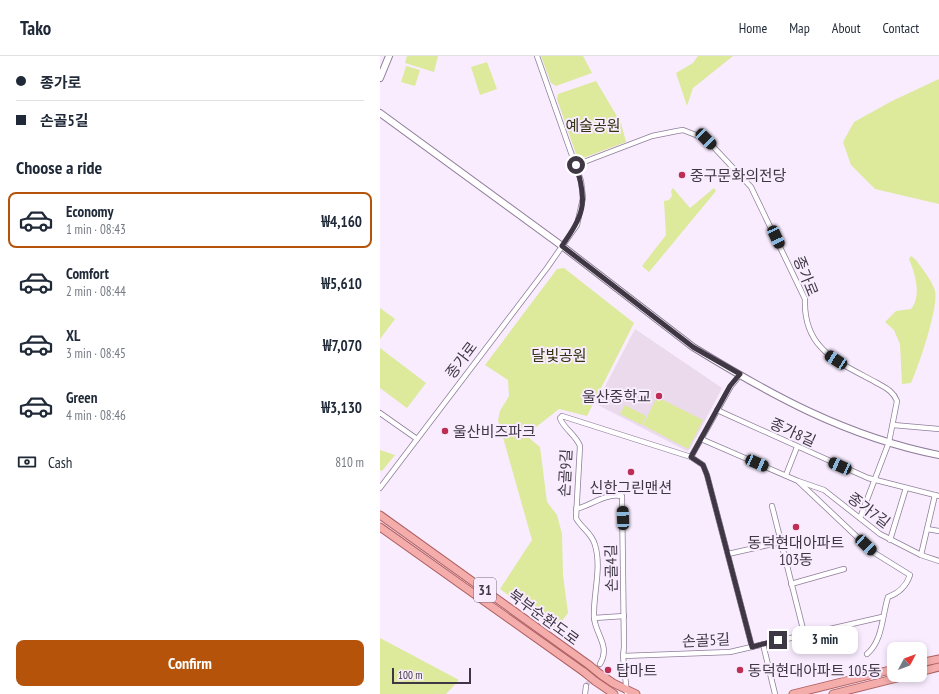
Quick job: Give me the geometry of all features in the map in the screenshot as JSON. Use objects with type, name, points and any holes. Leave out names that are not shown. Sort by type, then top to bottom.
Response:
[{"type":"main road","points":[[380,78],[389,56]]},
{"type":"main road","points":[[380,113],[562,246],[693,347],[789,403],[827,421],[889,442],[939,455]]},
{"type":"main road","name":"북부순환도로","points":[[380,515],[600,674],[627,692],[636,694]]},
{"type":"main road","name":"북부순환도로","points":[[380,527],[614,694]]},
{"type":"main road","points":[[927,661],[939,658]]},
{"type":"main road","points":[[927,670],[939,667]]},
{"type":"main road","points":[[793,694],[887,671]]},
{"type":"main road","points":[[833,694],[887,680]]},
{"type":"street","name":"종가로","points":[[380,488],[577,225],[582,207],[583,190],[576,165],[537,56]]},
{"type":"street","name":"종가로","points":[[576,165],[652,136],[683,130],[706,139],[751,187],[805,299],[806,320],[817,344],[825,353],[893,393],[897,401],[889,442],[860,518]]},
{"type":"street","points":[[740,374],[730,386],[691,457],[700,462],[705,468],[752,647]]},
{"type":"street","name":"종가8길","points":[[716,410],[797,447],[875,480],[937,495],[921,555]]},
{"type":"street","points":[[380,413],[417,439]]},
{"type":"street","name":"손골9길","points":[[600,664],[603,659],[604,647],[594,618],[596,550],[589,533],[577,521],[576,509],[580,446],[576,436],[561,422],[560,418],[562,416],[691,457]]},
{"type":"street","points":[[893,425],[939,429]]},
{"type":"street","name":"종가7길","points":[[701,439],[798,481],[824,490],[880,534],[921,555],[939,561]]},
{"type":"street","points":[[786,475],[797,447]]},
{"type":"street","points":[[798,481],[873,552],[910,575],[907,584],[897,594],[888,597],[882,617],[880,635],[874,648],[867,654]]},
{"type":"street","points":[[890,540],[906,488]]},
{"type":"street","name":"손골4길","points":[[576,509],[586,507],[609,495],[622,496],[624,616],[623,656],[627,692]]},
{"type":"street","points":[[772,506],[804,633]]},
{"type":"street","points":[[927,529],[939,531]]},
{"type":"street","points":[[728,554],[781,542]]},
{"type":"street","points":[[792,584],[844,569]]},
{"type":"street","points":[[594,618],[624,616]]},
{"type":"street","name":"손골5길","points":[[623,656],[713,653],[752,647],[804,633],[882,617]]},
{"type":"street","points":[[763,644],[775,694]]},
{"type":"street","points":[[585,694],[586,686]]},
{"type":"shaded area","name":"울산중학교","points":[[635,329],[722,388],[690,449],[687,451],[596,404]]},
{"type":"green space","points":[[407,56],[438,56],[434,72],[405,63]]},
{"type":"green space","name":"예술공원","points":[[541,56],[583,56],[592,73],[556,86],[551,83]]},
{"type":"green space","points":[[698,56],[733,56],[693,88],[687,106],[676,73],[693,63]]},
{"type":"green space","points":[[487,62],[497,89],[480,95],[471,67]]},
{"type":"green space","points":[[406,66],[420,70],[415,86],[401,82]]},
{"type":"green space","points":[[939,79],[939,204],[875,189],[851,165],[843,142],[854,122],[892,101]]},
{"type":"green space","name":"예술공원","points":[[596,81],[621,123],[626,142],[583,158],[576,154],[557,99],[558,94]]},
{"type":"green space","points":[[673,188],[690,208],[714,188],[716,191],[649,272],[642,266],[666,235],[664,201],[669,200],[672,196],[671,191]]},
{"type":"green space","points":[[911,256],[916,260],[932,283],[935,291],[935,299],[931,323],[923,352],[914,376],[911,383],[902,384],[900,344],[894,330],[885,322],[896,311],[911,309],[914,304],[917,291],[909,259]]},
{"type":"green space","name":"달빛공원","points":[[564,268],[634,323],[587,416],[559,409],[531,431],[528,437],[540,447],[547,502],[557,515],[562,534],[563,575],[568,613],[556,629],[500,589],[532,540],[498,420],[500,411],[509,396],[508,380],[485,365],[557,269]]},
{"type":"green space","points":[[380,308],[395,319],[380,339]]},
{"type":"green space","points":[[380,348],[426,383],[407,408],[380,388]]},
{"type":"green space","points":[[657,397],[703,420],[688,449],[643,425]]},
{"type":"green space","points":[[625,405],[646,416],[642,425],[620,414]]},
{"type":"green space","points":[[380,450],[395,455],[382,471],[380,470]]},
{"type":"green space","points":[[380,638],[459,680],[446,694],[380,694]]},
{"type":"tunnel","points":[[586,686],[600,664]]},
{"type":"place","name":"중구문화의전당","points":[[682,175]]},
{"type":"place","name":"울산중학교","points":[[659,396]]},
{"type":"place","name":"울산비즈파크","points":[[445,431]]},
{"type":"place","name":"신한그린맨션","points":[[631,472]]},
{"type":"place","name":"동덕현대아파트 103동","points":[[796,527]]},
{"type":"place","name":"탑마트","points":[[608,670]]},
{"type":"place","name":"동덕현대아파트 105동","points":[[740,670]]},
{"type":"route","points":[[576,165],[583,190],[582,207],[577,225],[562,246],[604,280],[693,347],[740,374],[730,386],[691,457],[700,462],[705,468],[752,647],[778,640]]}]
